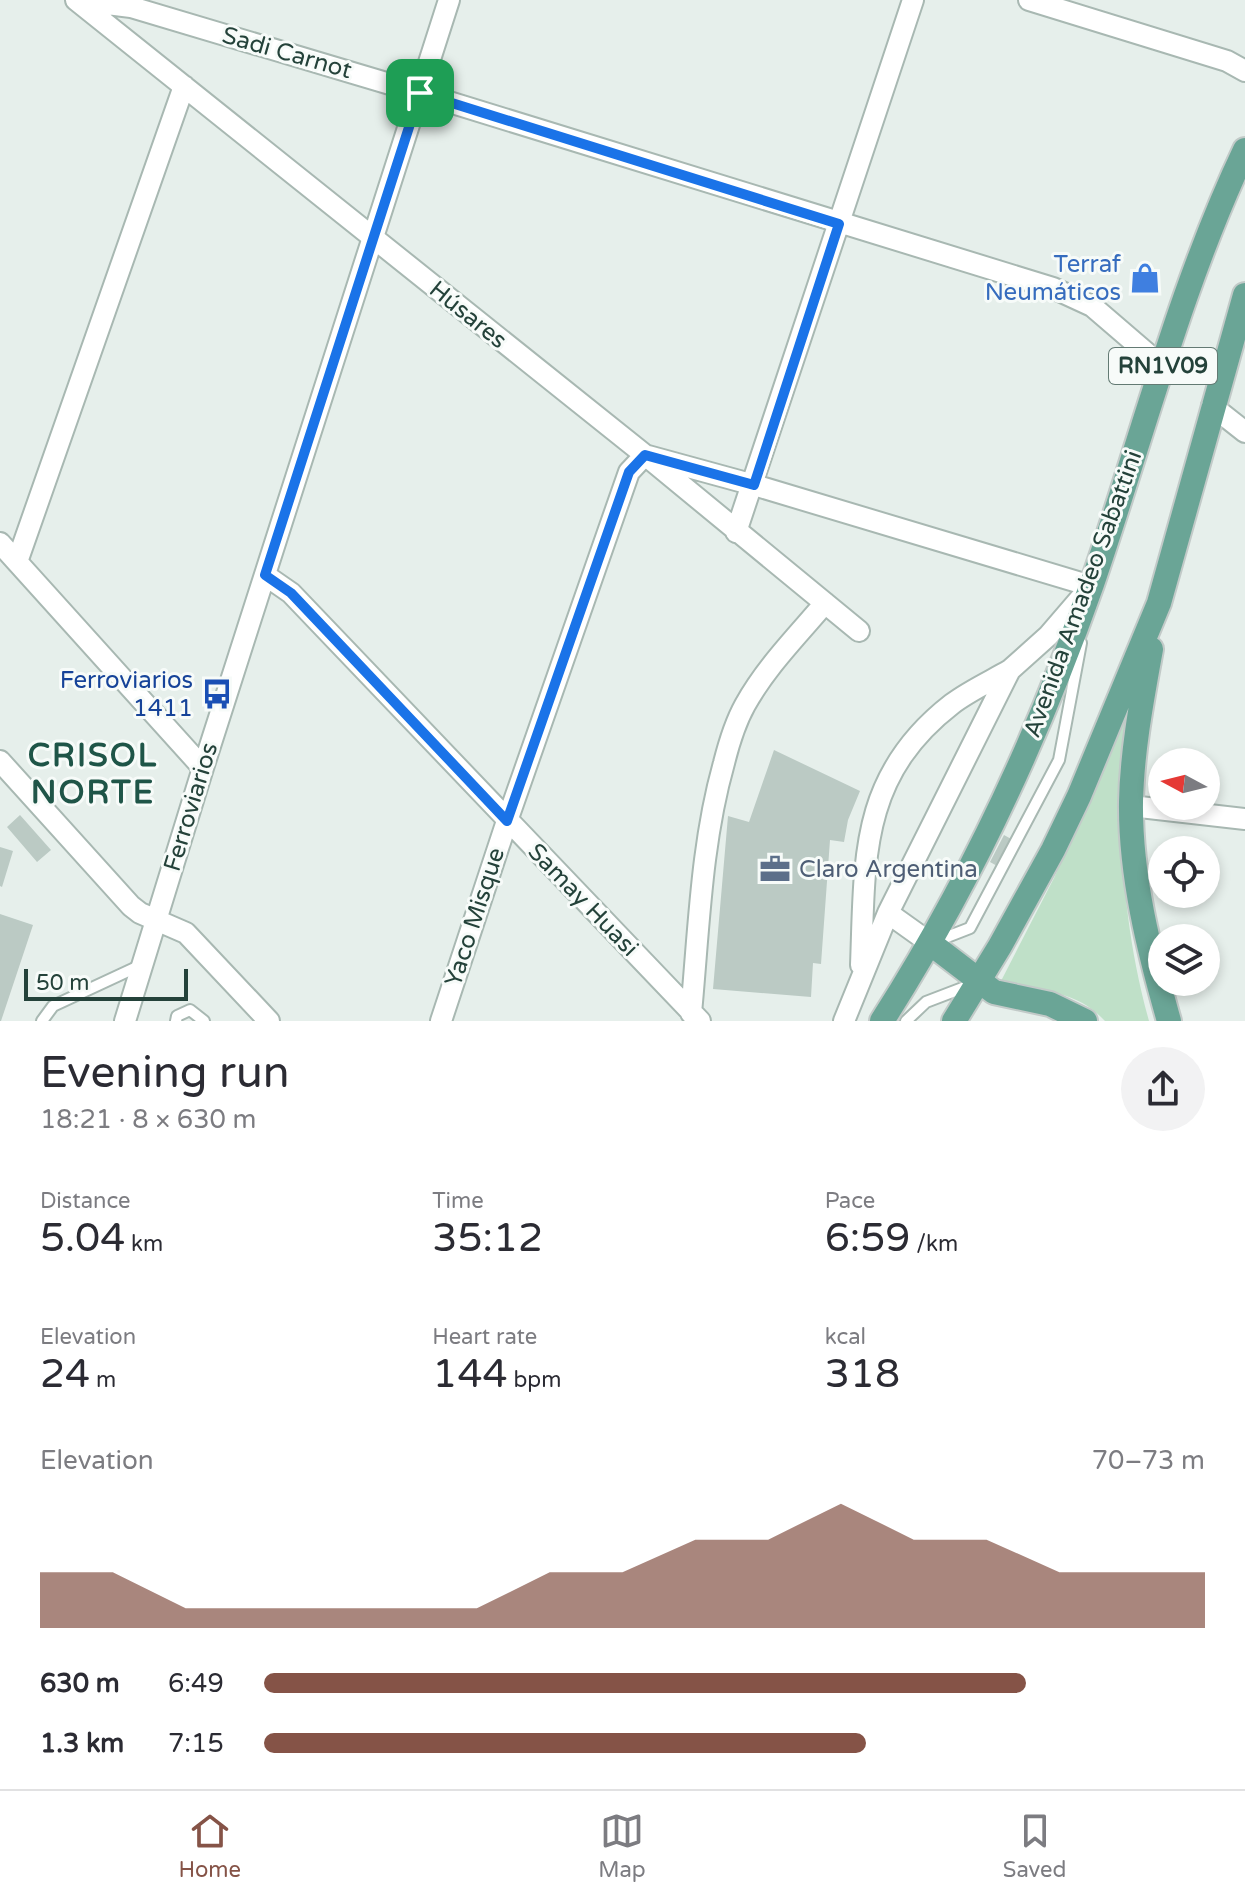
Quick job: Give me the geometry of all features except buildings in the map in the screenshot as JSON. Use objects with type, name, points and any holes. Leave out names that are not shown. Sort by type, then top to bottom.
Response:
[{"type":"main road","name":"Avenida Amadeo Sabattini","points":[[882,1021],[930,943],[1012,782],[1091,586],[1190,281],[1245,150]]},
{"type":"main road","name":"RN1V09","points":[[954,1021],[1053,850],[1159,603],[1245,295]]},
{"type":"main road","points":[[1159,603],[1139,717],[1131,806],[1140,903],[1153,967],[1169,1021]]},
{"type":"main road","points":[[930,943],[994,992],[1050,1004],[1085,1021]]},
{"type":"street","name":"Sadi Carnot","points":[[76,0],[131,7],[420,93],[1073,296],[1092,306],[1163,367]]},
{"type":"street","name":"Húsares","points":[[76,0],[645,455],[859,631]]},
{"type":"street","name":"Ferroviarios","points":[[125,1021],[449,0]]},
{"type":"street","points":[[736,532],[913,0]]},
{"type":"street","points":[[1029,0],[1227,61],[1245,71]]},
{"type":"street","points":[[17,562],[184,86]]},
{"type":"street","points":[[1212,406],[1245,432]]},
{"type":"street","points":[[645,455],[1091,586],[1041,643],[1010,670],[954,702],[932,720],[894,768],[875,811],[868,838],[860,983]]},
{"type":"street","name":"Yaco Misque","points":[[441,1021],[629,472],[645,455]]},
{"type":"street","points":[[0,543],[203,768]]},
{"type":"street","name":"Samay Huasi","points":[[265,575],[291,593],[696,1017]]},
{"type":"street","points":[[696,1017],[707,838],[713,801],[731,738],[744,706],[766,672],[825,603]]},
{"type":"street","points":[[844,1021],[888,913],[1010,670]]},
{"type":"street","points":[[1,768],[131,906],[186,933],[269,1021]]},
{"type":"street","points":[[1131,806],[1245,819]]},
{"type":"street","points":[[888,913],[930,943]]},
{"type":"lane","points":[[930,943],[970,928],[1059,760],[1091,586]]},
{"type":"lane","points":[[42,1021],[53,1006],[141,966]]},
{"type":"lane","points":[[906,1021],[926,1002],[979,982]]},
{"type":"lane","points":[[176,1021],[182,1012],[190,1010],[204,1021]]},
{"type":"green space","points":[[1129,707],[1121,799],[1123,865],[1132,944],[1149,1021],[1105,1021],[1069,997],[1001,981],[1054,878]]},
{"type":"place","name":"Terraf Neumáticos","points":[[1145,278]]},
{"type":"place","name":"Ferroviarios 1411","points":[[217,694]]},
{"type":"place","name":"Claro Argentina","points":[[775,869]]},
{"type":"district","name":"CRISOL NORTE","points":[[93,774]]},
{"type":"route","points":[[420,93],[839,224],[754,485],[645,455],[629,472],[507,821],[291,593],[265,575],[420,93]]}]
